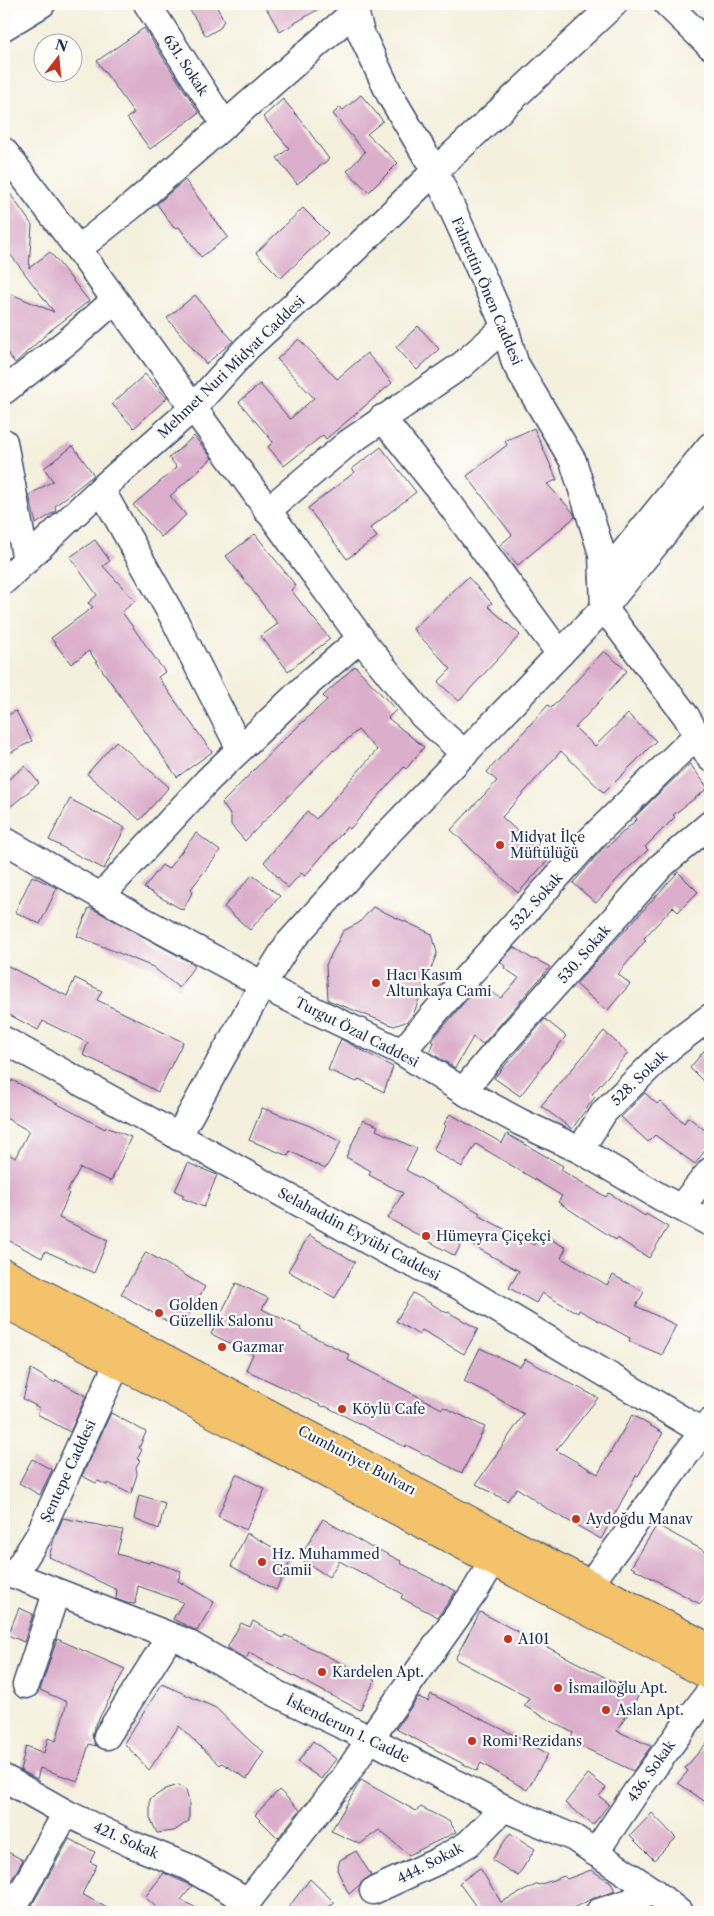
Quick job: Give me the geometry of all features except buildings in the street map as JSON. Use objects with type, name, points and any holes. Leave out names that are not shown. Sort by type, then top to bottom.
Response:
[{"type":"main road","name":"Cumhuriyet Bulvarı","points":[[4,1273],[710,1648]]},
{"type":"main road","name":"Cumhuriyet Bulvarı","points":[[4,1304],[710,1676]]},
{"type":"street","points":[[4,27],[42,4]]},
{"type":"street","name":"631. Sokak","points":[[147,4],[225,125]]},
{"type":"street","name":"Mehmet Nuri Midyat Caddesi","points":[[4,582],[101,489],[193,408],[247,348],[352,252],[435,171],[614,4]]},
{"type":"street","points":[[667,4],[710,46]]},
{"type":"street","points":[[78,249],[134,206],[353,8]]},
{"type":"street","name":"Fahrettin Önen Caddesi","points":[[353,8],[361,33],[390,95],[435,171],[505,327],[515,362],[574,461],[602,554],[604,608]]},
{"type":"street","points":[[4,151],[78,249],[361,638],[422,715],[465,754]]},
{"type":"street","points":[[4,391],[68,341],[115,300]]},
{"type":"street","points":[[267,511],[348,443],[462,365],[505,327]]},
{"type":"street","points":[[382,418],[438,488],[560,654]]},
{"type":"street","points":[[4,442],[7,474],[26,560]]},
{"type":"street","points":[[603,578],[710,446]]},
{"type":"street","points":[[178,1137],[262,984],[288,944],[389,832],[604,608],[710,477]]},
{"type":"street","points":[[101,489],[174,618],[240,749]]},
{"type":"street","points":[[604,608],[686,716],[710,758]]},
{"type":"street","points":[[101,896],[208,780],[310,682],[361,638]]},
{"type":"street","name":"532. Sokak","points":[[402,1052],[439,1008],[592,838],[697,735]]},
{"type":"street","name":"530. Sokak","points":[[463,1091],[661,866],[710,824]]},
{"type":"street","name":"Turgut Özal Caddesi","points":[[4,840],[101,896],[262,984],[402,1052],[463,1091],[520,1122],[580,1150],[662,1198],[710,1223]]},
{"type":"street","name":"528. Sokak","points":[[580,1150],[604,1112],[669,1048],[710,1017]]},
{"type":"street","name":"Selahaddin Eyyübi Caddesi","points":[[4,1040],[390,1253],[459,1286],[708,1430]]},
{"type":"street","points":[[681,1207],[710,1171]]},
{"type":"street","name":"Şentepe Caddesi","points":[[9,1573],[42,1528],[117,1364]]},
{"type":"street","points":[[590,1584],[708,1430]]},
{"type":"street","points":[[247,1909],[344,1778],[475,1591],[493,1561]]},
{"type":"street","name":"İskenderun 1. Cadde","points":[[9,1573],[184,1641],[277,1694],[370,1739],[504,1808],[574,1838],[679,1912]]},
{"type":"street","points":[[26,1685],[56,1592]]},
{"type":"street","points":[[107,1736],[170,1636]]},
{"type":"street","name":"436. Sokak","points":[[595,1853],[642,1784],[710,1691]]},
{"type":"street","name":"421. Sokak","points":[[4,1778],[66,1813],[131,1844],[186,1866],[247,1909]]},
{"type":"street","name":"444. Sokak","points":[[373,1891],[438,1861],[468,1844],[504,1808]]},
{"type":"street","points":[[18,1910],[66,1813]]},
{"type":"street","points":[[598,1912],[653,1892]]},
{"type":"place","name":"Midyat İlçe Müftülüğü","points":[[500,845]]},
{"type":"place","name":"Hacı Kasım Altunkaya Cami","points":[[376,983]]},
{"type":"place","name":"Hümeyra Çiçekçi","points":[[426,1236]]},
{"type":"place","name":"Golden Güzellik Salonu","points":[[159,1313]]},
{"type":"place","name":"Gazmar","points":[[222,1347]]},
{"type":"place","name":"Köylü Cafe","points":[[342,1409]]},
{"type":"place","name":"Aydoğdu Manav","points":[[576,1519]]},
{"type":"place","name":"Hz. Muhammed Camii","points":[[262,1562]]},
{"type":"place","name":"A101","points":[[508,1639]]},
{"type":"place","name":"Kardelen Apt.","points":[[322,1672]]},
{"type":"place","name":"İsmailoğlu Apt.","points":[[558,1688]]},
{"type":"place","name":"Aslan Apt.","points":[[606,1710]]},
{"type":"place","name":"Romi Rezidans","points":[[472,1741]]}]
